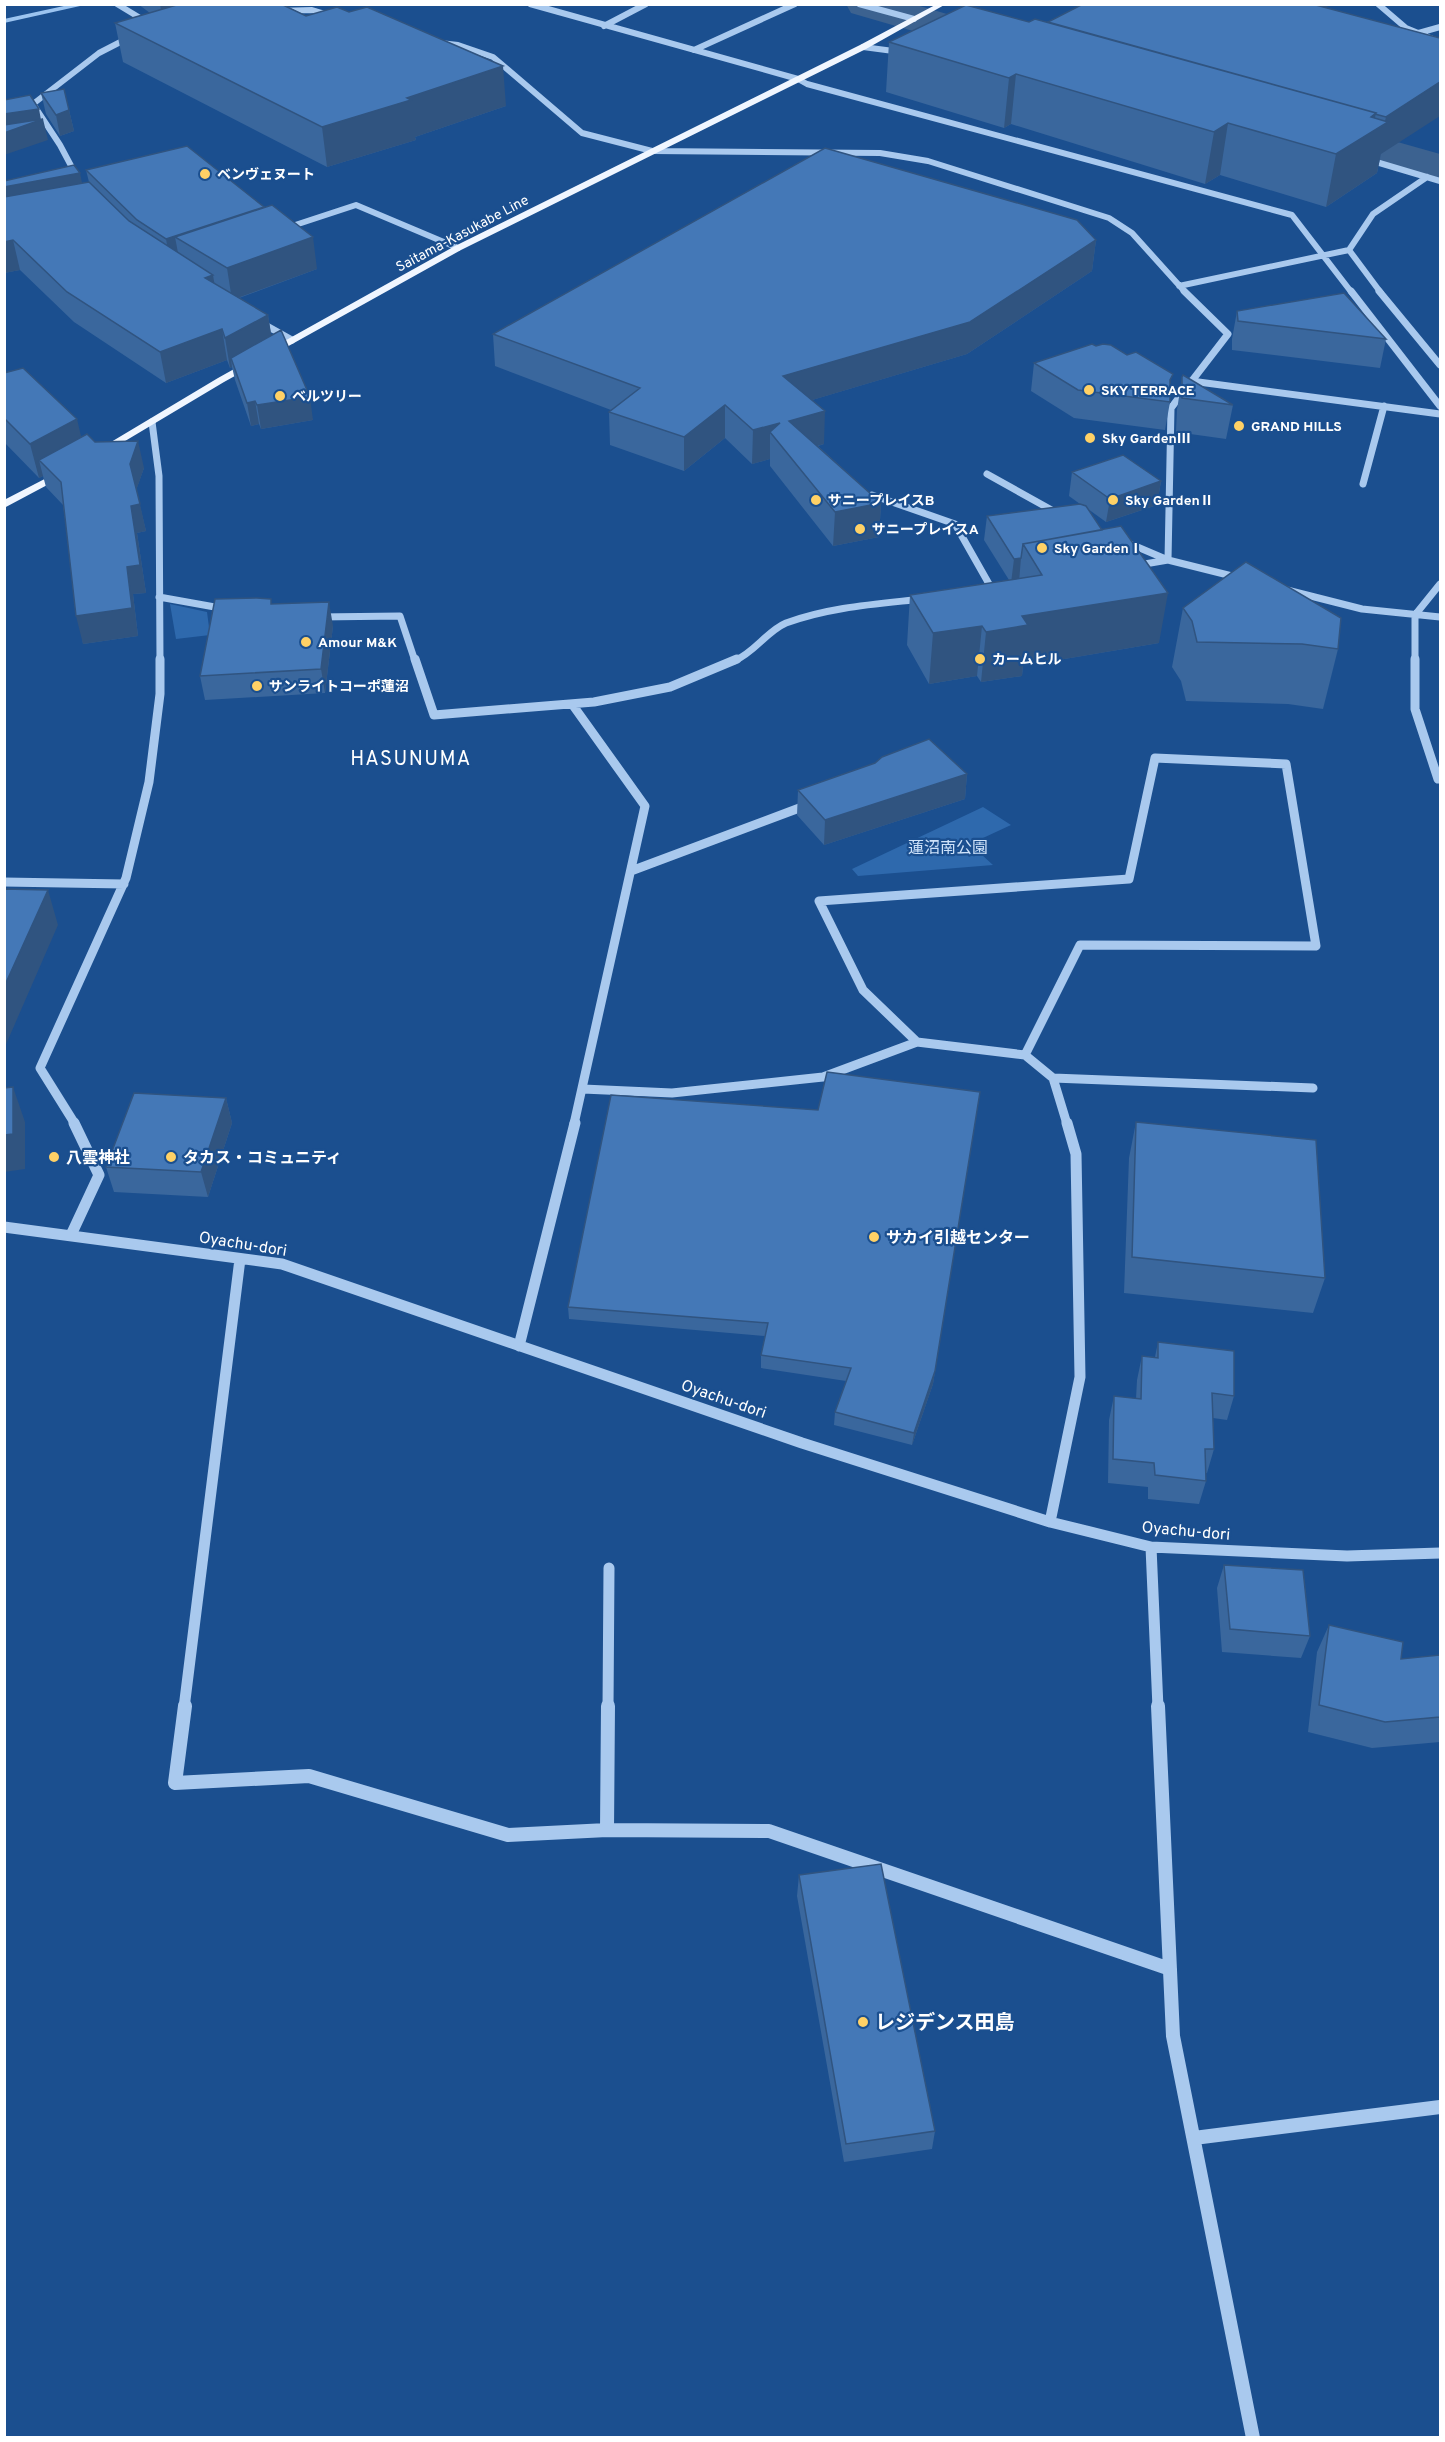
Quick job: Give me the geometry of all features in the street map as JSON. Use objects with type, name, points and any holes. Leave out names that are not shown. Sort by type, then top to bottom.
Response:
[{"type":"main road","name":"Saitama-Kasukabe Line","points":[[93,456],[292,340],[458,248],[862,47],[943,4]]},
{"type":"main road","points":[[4,505],[73,467]]},
{"type":"street","points":[[23,103],[33,104],[99,53],[123,40],[155,28],[117,4]]},
{"type":"street","points":[[530,4],[798,79],[807,84],[1292,215],[1440,405]]},
{"type":"street","points":[[604,26],[646,4]]},
{"type":"street","points":[[693,50],[795,4]]},
{"type":"street","points":[[859,4],[914,19]]},
{"type":"street","points":[[1378,4],[1386,14],[1414,34],[1440,42]]},
{"type":"street","points":[[268,12],[290,9],[312,10],[341,19]]},
{"type":"street","points":[[1414,34],[1440,27]]},
{"type":"street","points":[[435,42],[458,45],[493,57],[582,133],[652,151],[880,153],[928,161],[1108,218],[1132,233],[1179,286],[1228,334],[1171,408],[1168,560]]},
{"type":"street","points":[[862,47],[908,53]]},
{"type":"street","points":[[33,104],[82,187]]},
{"type":"street","points":[[43,135],[52,134]]},
{"type":"street","points":[[1359,157],[1440,181]]},
{"type":"street","points":[[62,174],[74,171]]},
{"type":"street","points":[[1179,286],[1349,250],[1373,214],[1427,177]]},
{"type":"street","points":[[279,230],[356,205],[458,248]]},
{"type":"street","points":[[1349,250],[1360,267],[1440,365]]},
{"type":"street","points":[[1356,312],[1366,311]]},
{"type":"street","points":[[251,317],[292,340]]},
{"type":"street","points":[[1191,381],[1440,414]]},
{"type":"street","points":[[1363,484],[1384,406]]},
{"type":"street","points":[[71,1235],[99,1175],[75,1124],[40,1068],[124,884],[149,782],[160,694],[159,476],[152,422]]},
{"type":"street","points":[[987,474],[1046,508],[1066,516]]},
{"type":"street","points":[[872,495],[955,524],[996,591],[982,592]]},
{"type":"street","points":[[1117,538],[1168,560],[1248,580]]},
{"type":"street","points":[[1121,568],[1168,560]]},
{"type":"street","points":[[1440,584],[1415,615],[1415,710],[1440,780]]},
{"type":"street","points":[[1282,589],[1362,609],[1440,617]]},
{"type":"street","points":[[159,597],[238,612]]},
{"type":"street","points":[[307,617],[400,616],[434,715],[594,702],[670,687],[743,657],[784,624],[849,607],[926,598]]},
{"type":"street","points":[[519,1346],[583,1089],[645,806],[572,704]]},
{"type":"street","points":[[917,1042],[863,990],[819,901],[1129,879],[1155,758],[1286,764],[1316,946],[1080,945],[1025,1056]]},
{"type":"street","points":[[631,872],[819,800]]},
{"type":"street","points":[[4,882],[124,884]]},
{"type":"street","points":[[583,1089],[672,1093],[823,1077],[917,1042],[1025,1056],[1053,1078],[1076,1154],[1080,1377],[1050,1522]]},
{"type":"street","points":[[1053,1078],[1313,1088]]},
{"type":"street","name":"Oyachu-dori","points":[[4,1227],[282,1264],[802,1443],[1050,1522],[1151,1547],[1347,1556],[1440,1553]]},
{"type":"street","points":[[240,1259],[175,1783],[309,1776],[508,1835],[607,1830],[769,1831],[1170,1969]]},
{"type":"street","points":[[1151,1547],[1173,2036],[1253,2438]]},
{"type":"street","points":[[607,1830],[609,1568]]},
{"type":"street","points":[[1194,2138],[1440,2107]]},
{"type":"green space","points":[[170,604],[207,612],[210,635],[176,639]]},
{"type":"green space","name":"蓮沼南公園","points":[[983,807],[1011,825],[970,844],[993,865],[858,876],[852,869]]},
{"type":"building","points":[[180,4],[281,4],[306,16],[337,7],[349,12],[367,7],[503,66],[407,98],[411,100],[322,127],[115,23]]},
{"type":"building","points":[[1083,4],[1312,4],[1440,38],[1440,82],[1386,117],[1048,22]]},
{"type":"building","points":[[966,5],[1029,22],[1035,19],[1376,113],[1371,117],[1388,122],[1336,154],[1228,123],[1214,132],[1016,74],[1009,78],[889,42]]},
{"type":"building","points":[[64,89],[69,110],[56,115],[41,93]]},
{"type":"building","points":[[30,95],[39,109],[4,114],[4,100]]},
{"type":"building","points":[[43,119],[4,133],[4,125]]},
{"type":"building","points":[[187,146],[264,207],[166,239],[137,220],[86,170]]},
{"type":"building","points":[[825,148],[1077,220],[1096,240],[970,322],[783,376],[825,411],[789,421],[881,503],[835,512],[770,432],[780,423],[753,430],[725,405],[684,437],[609,412],[640,388],[493,334]]},
{"type":"building","points":[[74,165],[80,173],[4,187],[4,181]]},
{"type":"building","points":[[89,182],[129,221],[213,275],[205,278],[268,315],[225,338],[222,329],[160,352],[67,292],[13,240],[4,242],[4,197]]},
{"type":"building","points":[[272,205],[313,237],[227,268],[175,237]]},
{"type":"building","points":[[1344,293],[1386,339],[1238,321],[1237,311]]},
{"type":"building","points":[[281,330],[310,397],[257,405],[255,401],[247,403],[231,358]]},
{"type":"building","points":[[1092,344],[1111,345],[1127,355],[1136,352],[1173,374],[1170,380],[1170,402],[1078,390],[1034,363]]},
{"type":"building","points":[[23,368],[77,419],[30,444],[4,418],[4,373]]},
{"type":"building","points":[[1183,375],[1233,405],[1182,398]]},
{"type":"building","points":[[87,434],[95,442],[138,441],[130,464],[140,504],[131,506],[140,565],[127,567],[132,608],[76,616],[61,482],[39,460]]},
{"type":"building","points":[[1123,455],[1161,481],[1110,499],[1072,472]]},
{"type":"building","points":[[1080,504],[1086,506],[1102,530],[1023,544],[1021,558],[1014,559],[987,516]]},
{"type":"building","points":[[1121,526],[1168,593],[1022,616],[1028,625],[986,632],[982,626],[933,633],[910,595],[1042,575],[1023,544]]},
{"type":"building","points":[[1246,562],[1341,618],[1338,649],[1302,644],[1197,642],[1192,621],[1183,608]]},
{"type":"building","points":[[215,599],[271,599],[271,604],[329,602],[321,669],[200,676]]},
{"type":"building","points":[[929,739],[967,774],[825,820],[798,790],[875,763],[882,757]]},
{"type":"building","points":[[4,889],[48,890],[4,987]]},
{"type":"building","points":[[827,1072],[980,1092],[935,1371],[914,1433],[835,1412],[851,1368],[761,1355],[768,1323],[568,1307],[611,1095],[818,1110]]},
{"type":"building","points":[[13,1087],[13,1134],[4,1135],[4,1088]]},
{"type":"building","points":[[134,1093],[226,1098],[201,1172],[106,1167]]},
{"type":"building","points":[[1136,1122],[1316,1140],[1325,1278],[1132,1257]]},
{"type":"building","points":[[1158,1342],[1234,1351],[1234,1396],[1212,1393],[1214,1449],[1205,1449],[1206,1481],[1155,1475],[1154,1463],[1113,1459],[1114,1396],[1141,1399],[1142,1356],[1158,1358]]},
{"type":"building","points":[[1224,1565],[1303,1570],[1310,1636],[1230,1629]]},
{"type":"building","points":[[1329,1625],[1403,1642],[1401,1659],[1440,1655],[1440,1717],[1385,1722],[1319,1705]]},
{"type":"building","name":"レジデンス田島","points":[[881,1864],[935,2131],[846,2144],[799,1875]]},
{"type":"waterway","points":[[4,21],[86,4]]},
{"type":"waterway","points":[[866,4],[1044,56]]},
{"type":"waterway","points":[[1270,120],[1440,169]]},
{"type":"place","name":"ベンヴェヌート","points":[[205,174]]},
{"type":"place","name":"SKY TERRACE","points":[[1089,390]]},
{"type":"place","name":"ベルツリー","points":[[280,396]]},
{"type":"place","name":"GRAND HILLS","points":[[1239,426]]},
{"type":"place","name":"Sky GardenⅢ","points":[[1090,438]]},
{"type":"place","name":"サニープレイスB","points":[[816,500]]},
{"type":"place","name":"Sky GardenⅡ","points":[[1113,500]]},
{"type":"place","name":"サニープレイスA","points":[[860,529]]},
{"type":"place","name":"Sky GardenⅠ","points":[[1042,548]]},
{"type":"place","name":"Amour M&K","points":[[306,642]]},
{"type":"place","name":"カームヒル","points":[[980,659]]},
{"type":"place","name":"サンライトコーポ蓮沼","points":[[257,686]]},
{"type":"place","name":"八雲神社","points":[[54,1157]]},
{"type":"place","name":"タカス・コミュニティ","points":[[171,1157]]},
{"type":"place","name":"サカイ引越センター","points":[[874,1237]]},
{"type":"place","name":"レジデンス田島","points":[[863,2022]]},
{"type":"district","name":"HASUNUMA","points":[[411,758]]}]
